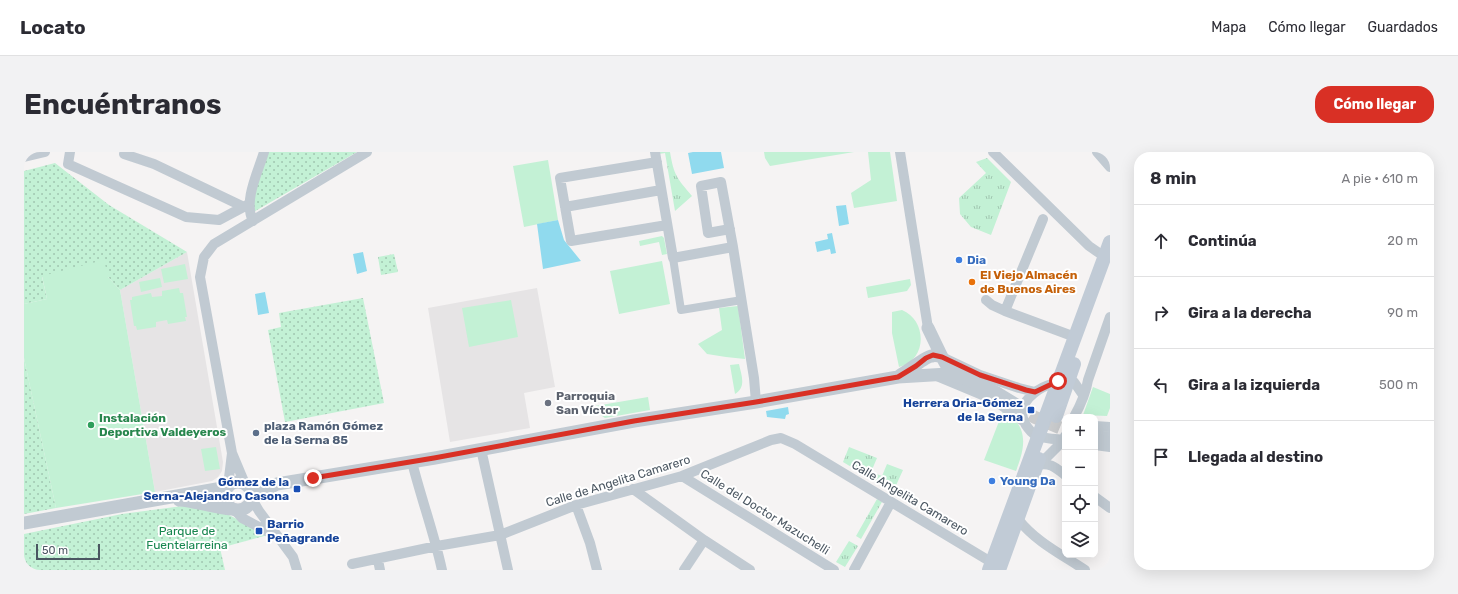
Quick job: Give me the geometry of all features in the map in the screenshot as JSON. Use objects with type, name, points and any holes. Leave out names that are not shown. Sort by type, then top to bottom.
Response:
[{"type":"main road","points":[[993,567],[1043,437],[1107,262],[1110,242]]},
{"type":"main road","points":[[1063,381],[1075,338],[1107,262]]},
{"type":"main road","points":[[993,567],[1018,519],[1037,465],[1043,437]]},
{"type":"street","points":[[24,157],[45,152]]},
{"type":"street","points":[[70,152],[68,164],[186,217],[219,220],[246,205],[264,152]]},
{"type":"street","points":[[297,570],[293,557],[259,511],[252,498],[251,490],[245,484],[232,454],[200,277],[204,257],[214,244],[367,152]]},
{"type":"street","points":[[900,152],[928,328],[926,358],[928,368],[934,375],[994,400],[1023,421],[1032,432],[1043,437],[1062,439]]},
{"type":"street","points":[[1097,152],[1110,167]]},
{"type":"street","points":[[997,153],[1089,246],[1107,262]]},
{"type":"street","points":[[124,154],[154,164],[246,205],[253,221]]},
{"type":"street","points":[[667,225],[571,241],[560,178],[656,157],[681,310],[742,300]]},
{"type":"street","points":[[730,230],[708,233],[701,186],[721,182],[730,230],[742,300],[754,378],[756,402]]},
{"type":"street","points":[[565,206],[662,190]]},
{"type":"street","points":[[1005,311],[1043,220]]},
{"type":"street","points":[[673,258],[733,247]]},
{"type":"street","points":[[986,300],[992,305],[1005,311],[1075,338]]},
{"type":"street","points":[[1075,414],[1110,317]]},
{"type":"street","points":[[928,328],[950,370],[960,377]]},
{"type":"street","points":[[898,377],[933,355],[942,357],[980,375],[1035,392]]},
{"type":"street","points":[[157,500],[188,501],[219,508],[241,510],[246,508],[252,498],[274,484],[412,462],[634,421],[756,402],[898,377],[948,374],[960,377],[997,393],[1015,404]]},
{"type":"street","points":[[1023,421],[1022,415],[1026,403],[1035,392],[1063,381],[1074,382],[1083,395]]},
{"type":"street","points":[[1098,426],[1110,427]]},
{"type":"street","points":[[1098,437],[1110,438]]},
{"type":"street","name":"Calle de Angelita Camarero","points":[[352,564],[379,565],[437,546],[500,535],[576,505],[682,476],[771,440],[781,438],[795,444],[814,456]]},
{"type":"street","points":[[1037,465],[1062,442]]},
{"type":"street","points":[[1098,445],[1110,447]]},
{"type":"street","points":[[481,449],[508,570]]},
{"type":"street","points":[[232,454],[228,487],[224,497],[225,502],[242,518],[280,538]]},
{"type":"street","name":"Calle Angelita Camarero","points":[[814,456],[891,502],[993,567]]},
{"type":"street","points":[[412,462],[437,546],[442,570]]},
{"type":"street","points":[[1037,465],[1046,463],[1062,473]]},
{"type":"street","name":"Calle del Doctor Mazuchelli","points":[[682,476],[834,570]]},
{"type":"street","points":[[24,523],[228,487],[237,482],[245,484],[267,482],[274,484]]},
{"type":"street","points":[[633,489],[704,540],[750,570]]},
{"type":"street","points":[[1098,499],[1110,508]]},
{"type":"street","points":[[854,570],[891,502]]},
{"type":"street","points":[[576,505],[590,543],[596,570]]},
{"type":"street","points":[[1018,519],[1033,536],[1043,544],[1085,570]]},
{"type":"street","points":[[684,570],[704,540]]},
{"type":"shaded area","points":[[187,252],[223,462],[222,471],[218,477],[212,481],[155,492],[120,290]]},
{"type":"shaded area","points":[[537,288],[555,387],[524,393],[530,428],[450,442],[428,308]]},
{"type":"green space","points":[[264,152],[357,152],[250,214]]},
{"type":"green space","points":[[659,152],[670,152],[677,176],[692,196],[675,211],[665,153],[659,154]]},
{"type":"green space","points":[[764,152],[854,152],[770,166],[765,158]]},
{"type":"green space","points":[[868,152],[890,152],[897,201],[854,208],[851,193],[871,180]]},
{"type":"green space","points":[[987,158],[1011,182],[991,235],[971,227],[960,214],[959,198],[986,173],[976,162]]},
{"type":"green space","points":[[548,160],[558,220],[524,227],[513,166]]},
{"type":"green space","points":[[55,163],[109,205],[187,252],[120,290],[108,277],[42,277],[47,299],[24,304],[24,171]]},
{"type":"green space","points":[[662,236],[664,238],[667,254],[662,255],[659,242],[640,246],[639,241]]},
{"type":"green space","points":[[394,254],[398,272],[381,275],[378,257]]},
{"type":"green space","name":"Instalación Deportiva Valdeyeros","points":[[104,260],[108,277],[120,290],[155,492],[56,508],[24,358],[24,304],[47,299],[42,276]]},
{"type":"green space","points":[[662,261],[670,304],[619,314],[610,271]]},
{"type":"green space","points":[[185,264],[188,279],[164,283],[161,269]]},
{"type":"green space","points":[[160,278],[162,287],[141,292],[139,282]]},
{"type":"green space","points":[[910,279],[911,285],[907,291],[868,298],[866,287]]},
{"type":"green space","points":[[179,288],[180,293],[183,293],[187,317],[185,317],[186,321],[168,324],[167,320],[156,322],[156,327],[137,330],[136,326],[134,326],[130,300],[132,300],[132,297],[151,293],[152,297],[162,296],[162,291]]},
{"type":"green space","points":[[363,298],[384,403],[285,422],[268,330],[281,327],[279,313]]},
{"type":"green space","points":[[511,300],[518,337],[469,347],[462,308]]},
{"type":"green space","points":[[738,306],[745,359],[707,354],[698,344],[722,330],[719,308]]},
{"type":"green space","points":[[902,310],[910,315],[916,322],[920,331],[921,340],[915,357],[908,363],[899,367],[892,333],[892,312]]},
{"type":"green space","points":[[24,358],[56,508],[24,514]]},
{"type":"green space","points":[[739,364],[742,384],[739,391],[735,394],[730,365]]},
{"type":"green space","points":[[1093,387],[1110,394],[1110,408],[1107,416],[1098,416],[1098,414],[1083,414]]},
{"type":"green space","points":[[648,397],[650,410],[605,418],[596,412],[595,406]]},
{"type":"green space","points":[[1003,411],[1018,423],[1023,438],[1022,454],[1016,471],[984,460]]},
{"type":"green space","points":[[216,447],[220,469],[205,471],[201,449]]},
{"type":"green space","points":[[849,447],[877,458],[871,472],[882,476],[887,464],[903,470],[893,492],[843,462]]},
{"type":"green space","points":[[877,499],[882,502],[861,539],[856,536]]},
{"type":"green space","name":"Parque de Fuentelarreina","points":[[190,505],[227,514],[268,535],[220,548],[225,570],[24,570],[24,534],[122,514]]},
{"type":"green space","points":[[849,541],[858,546],[845,567],[836,562]]},
{"type":"water","points":[[721,152],[724,168],[692,174],[688,153]]},
{"type":"water","points":[[846,205],[849,224],[839,226],[836,206]]},
{"type":"water","points":[[558,220],[564,240],[581,261],[543,269],[537,224]]},
{"type":"water","points":[[832,233],[836,253],[831,254],[830,249],[817,252],[815,242],[828,239],[827,234]]},
{"type":"water","points":[[363,252],[367,271],[357,274],[353,254]]},
{"type":"water","points":[[265,292],[269,313],[258,315],[255,294]]},
{"type":"water","points":[[788,407],[789,414],[786,415],[785,419],[767,417],[766,411]]},
{"type":"tunnel","points":[[1015,404],[1034,417],[1062,429]]},
{"type":"place","name":"Dia","points":[[959,260]]},
{"type":"place","name":"El Viejo Almacén de Buenos Aires","points":[[972,282]]},
{"type":"place","name":"Parroquia San Víctor","points":[[548,403]]},
{"type":"place","name":"Herrera Oria-Gómez de la Serna","points":[[1031,410]]},
{"type":"place","name":"Instalación Deportiva Valdeyeros","points":[[91,425]]},
{"type":"place","name":"plaza Ramón Gómez de la Serna 85","points":[[256,433]]},
{"type":"place","name":"Young Da","points":[[992,481]]},
{"type":"place","name":"Gómez de la Serna-Alejandro Casona","points":[[297,489]]},
{"type":"place","name":"Barrio Peñagrande","points":[[259,531]]},
{"type":"route","points":[[313,478],[434,458],[634,421],[756,402],[898,377],[933,355],[942,357],[968,370],[996,381],[1035,392],[1058,381]]}]
